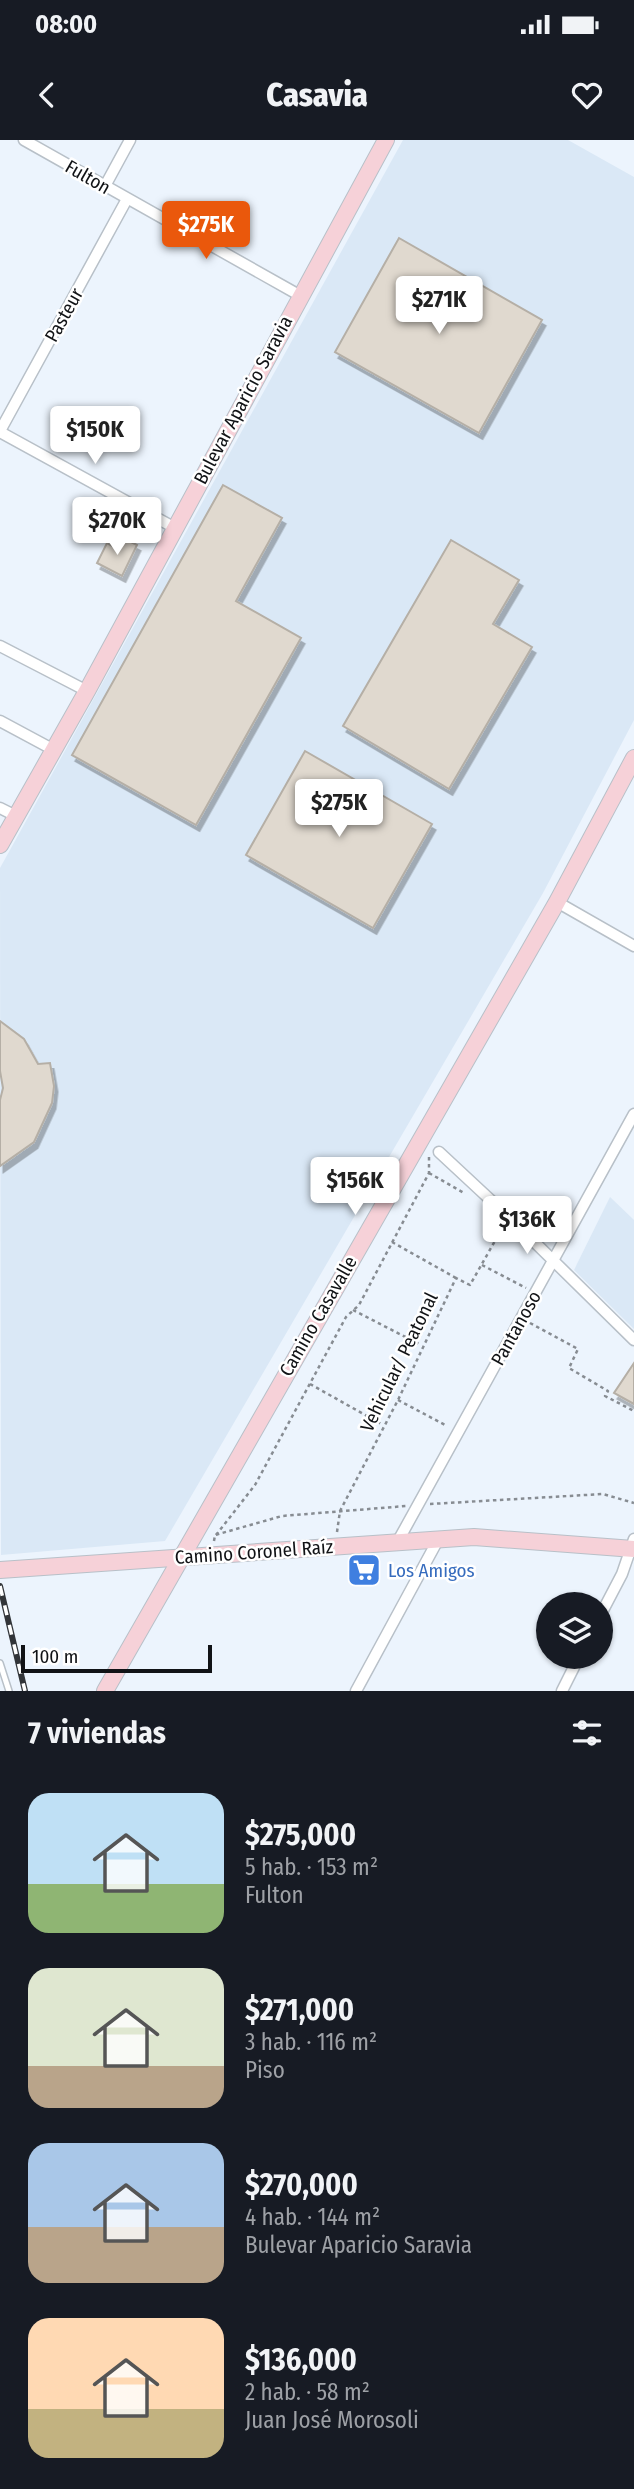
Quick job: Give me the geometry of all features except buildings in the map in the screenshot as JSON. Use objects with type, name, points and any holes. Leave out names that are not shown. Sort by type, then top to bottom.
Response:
[{"type":"street","name":"Fulton","points":[[24,140],[299,295]]},
{"type":"street","points":[[105,186],[130,140]]},
{"type":"street","name":"Bulevar Aparicio Saravia","points":[[0,845],[87,691],[299,295],[386,140]]},
{"type":"street","name":"Pasteur","points":[[0,431],[127,199]]},
{"type":"street","points":[[0,431],[175,528]]},
{"type":"street","points":[[0,646],[87,691]]},
{"type":"street","points":[[0,720],[54,750]]},
{"type":"street","name":"Camino Casavalle","points":[[104,1691],[557,902],[634,758]]},
{"type":"street","points":[[0,808],[16,816]]},
{"type":"street","points":[[557,902],[634,946]]},
{"type":"street","name":"Pantanoso","points":[[398,1541],[634,1114]]},
{"type":"street","points":[[434,1150],[510,1217],[634,1340]]},
{"type":"street","name":"Camino Coronel Raíz","points":[[0,1570],[439,1538],[506,1537],[633,1546]]},
{"type":"street","points":[[356,1691],[439,1538]]},
{"type":"street","points":[[611,1592],[633,1546]]},
{"type":"street","points":[[562,1691],[573,1669]]},
{"type":"lane","points":[[0,1663],[9,1691]]},
{"type":"path","points":[[216,1535],[255,1485],[346,1317],[359,1304],[429,1174],[434,1150]]},
{"type":"path","name":"Vehicular/ Peatonal","points":[[336,1546],[340,1511],[424,1348],[422,1345],[456,1278],[470,1284],[510,1217]]},
{"type":"path","points":[[392,1242],[456,1278]]},
{"type":"path","points":[[481,1264],[535,1293]]},
{"type":"path","points":[[352,1310],[422,1345]]},
{"type":"path","points":[[521,1318],[579,1349],[569,1367],[608,1391],[605,1396],[634,1411]]},
{"type":"path","points":[[310,1384],[384,1425]]},
{"type":"path","points":[[398,1399],[458,1432]]},
{"type":"shaded area","points":[[403,140],[568,140],[634,177],[634,720],[543,893],[165,1541],[1,1555],[0,868]]},
{"type":"shaded area","points":[[610,1197],[634,1220],[634,1329],[574,1270]]},
{"type":"railway","points":[[0,1586],[25,1691]]},
{"type":"place","name":"Los Amigos","points":[[364,1570]]}]
